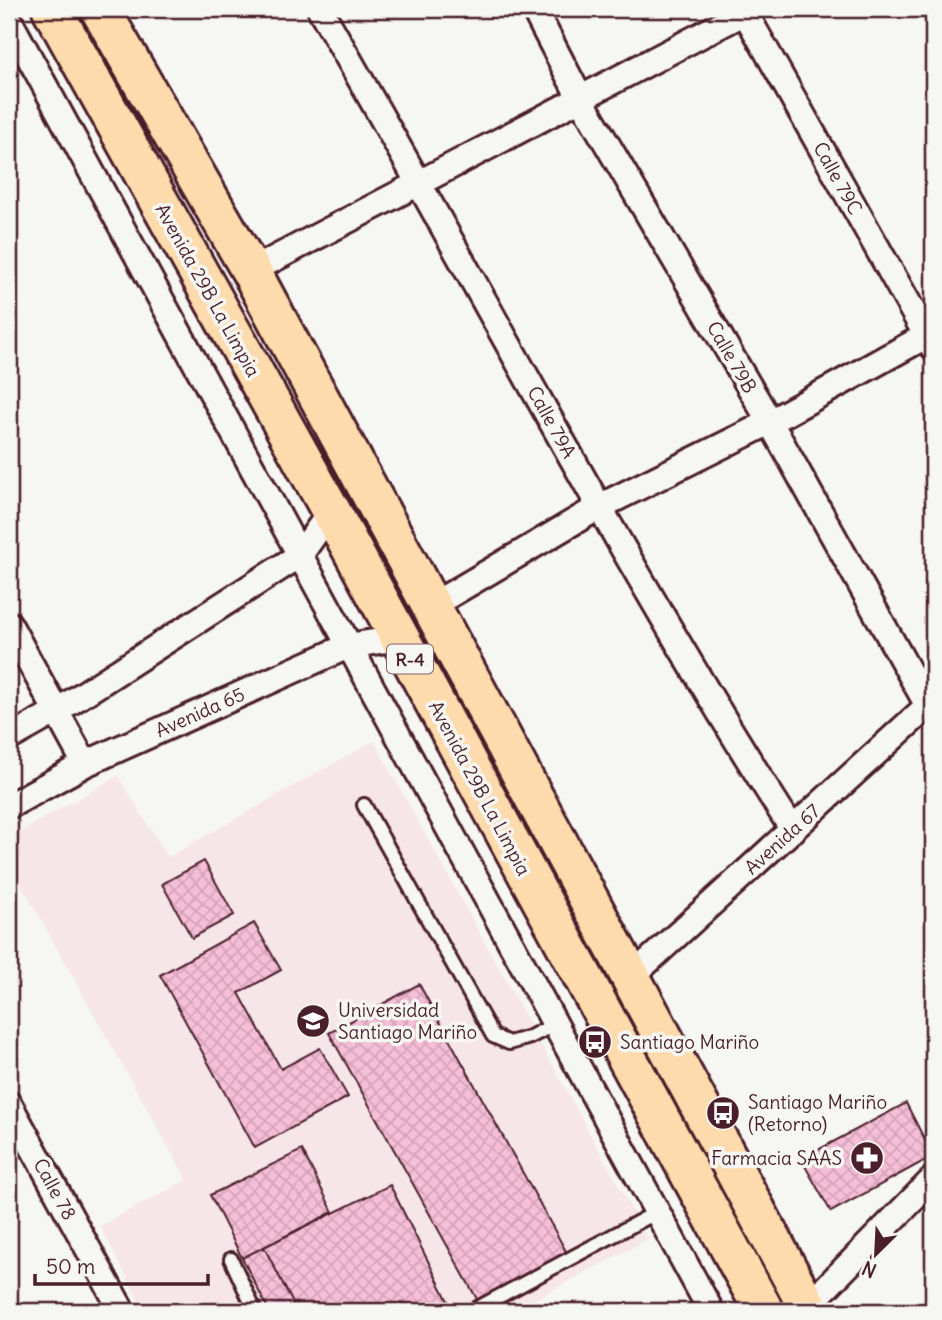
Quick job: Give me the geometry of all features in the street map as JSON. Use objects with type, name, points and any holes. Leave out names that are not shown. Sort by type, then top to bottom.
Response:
[{"type":"main road","name":"Avenida 29B La Limpia","points":[[52,9],[331,511],[764,1311]]},
{"type":"main road","name":"R-4","points":[[100,9],[251,271],[807,1310]]},
{"type":"street","name":"Calle 79A","points":[[320,9],[420,182],[599,507],[741,749],[793,830]]},
{"type":"street","name":"Calle 79B","points":[[534,9],[580,98],[770,422],[930,704]]},
{"type":"street","points":[[251,271],[746,10]]},
{"type":"street","name":"Calle 79C","points":[[746,10],[931,338]]},
{"type":"street","points":[[9,20],[711,1311]]},
{"type":"street","points":[[431,606],[599,507],[931,338]]},
{"type":"street","points":[[9,738],[57,711],[300,555],[331,511]]},
{"type":"street","points":[[9,624],[85,764]]},
{"type":"street","name":"Avenida 65","points":[[9,806],[85,764],[348,646],[399,638]]},
{"type":"street","name":"Avenida 67","points":[[631,977],[930,704]]},
{"type":"street","name":"Calle 78","points":[[9,1104],[122,1311]]},
{"type":"street","points":[[807,1310],[933,1179]]},
{"type":"lane","points":[[364,805],[493,1036],[509,1042],[530,1037],[555,1024]]},
{"type":"lane","points":[[472,1311],[657,1212]]},
{"type":"lane","points":[[231,1259],[255,1311]]},
{"type":"shaded area","name":"Universidad Santiago Mariño","points":[[374,741],[648,1239],[513,1311],[144,1311],[100,1226],[187,1180],[9,863],[9,838],[118,776],[168,857]]},
{"type":"building","points":[[204,861],[234,915],[192,938],[162,884]]},
{"type":"building","points":[[254,923],[281,970],[239,993],[281,1069],[320,1048],[348,1097],[255,1148],[160,975]]},
{"type":"building","points":[[419,984],[567,1253],[478,1301],[329,1033]]},
{"type":"building","name":"Farmacia SAAS","points":[[906,1103],[933,1156],[831,1212],[801,1159]]},
{"type":"building","points":[[302,1150],[333,1212],[242,1258],[210,1195]]},
{"type":"building","points":[[390,1185],[451,1307],[442,1311],[297,1311],[264,1247]]},
{"type":"building","points":[[264,1247],[297,1311],[269,1311],[242,1258]]},
{"type":"place","name":"Universidad Santiago Mariño","points":[[313,1021]]},
{"type":"place","name":"Santiago Mariño","points":[[595,1042]]},
{"type":"place","name":"Santiago Mariño (Retorno)","points":[[723,1113]]},
{"type":"place","name":"Farmacia SAAS","points":[[867,1158]]}]
